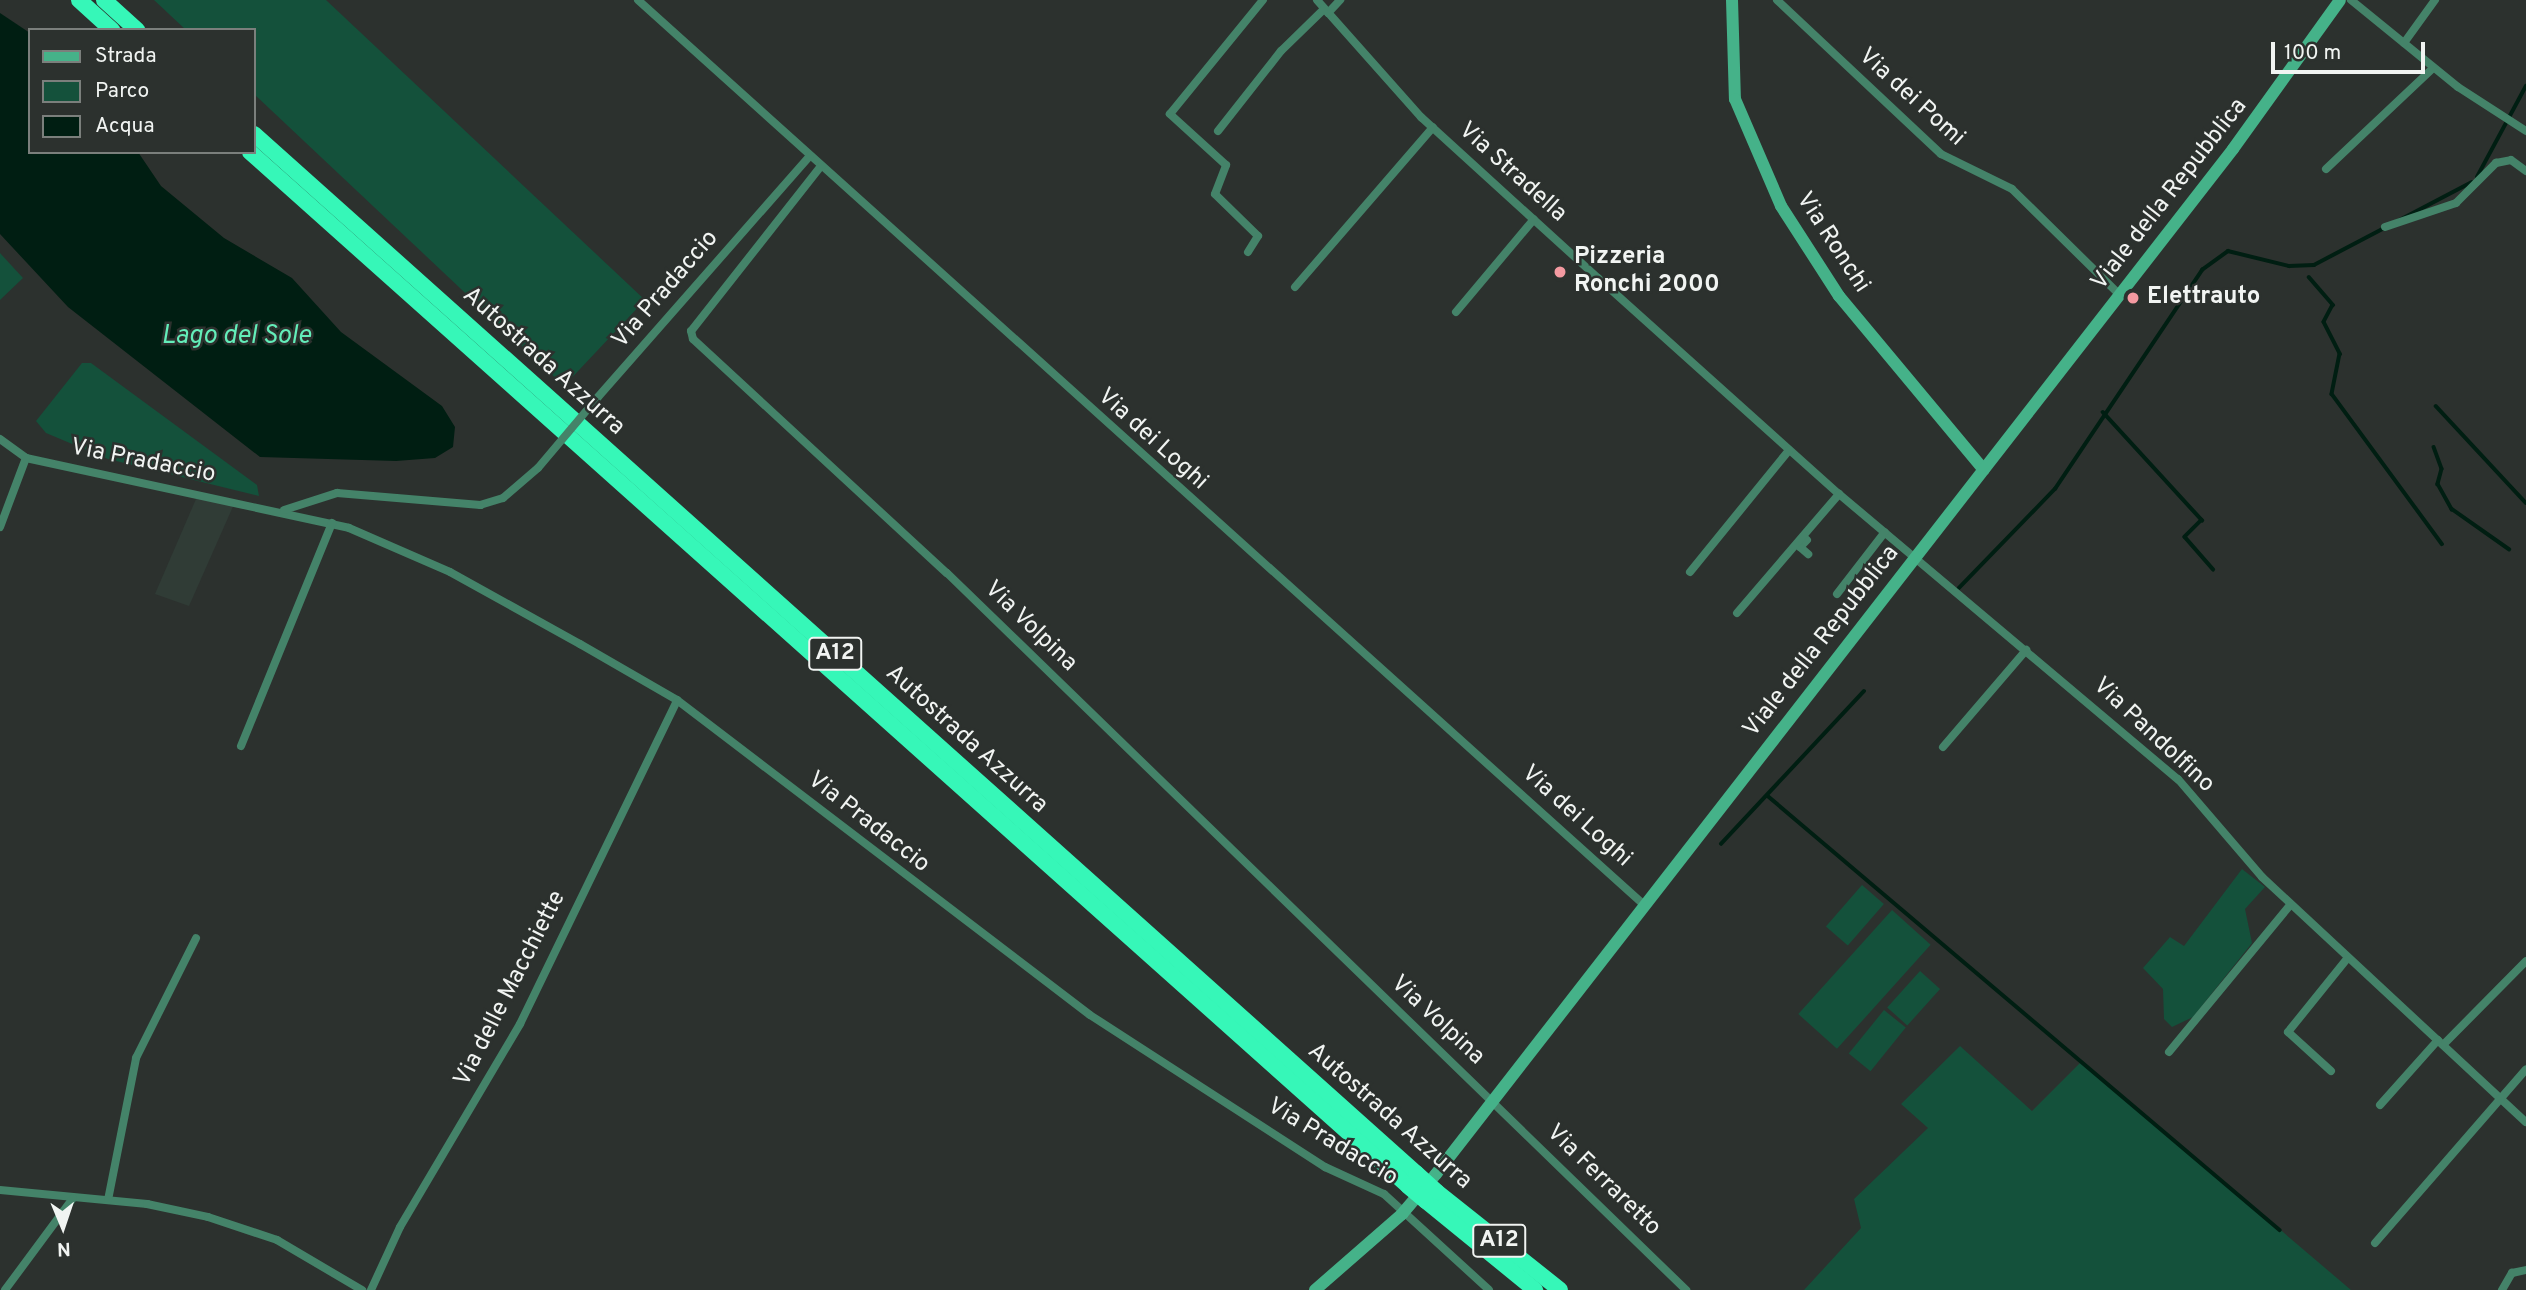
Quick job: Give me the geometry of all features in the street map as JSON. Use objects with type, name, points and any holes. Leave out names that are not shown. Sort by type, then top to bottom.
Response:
[{"type":"highway","points":[[79,0],[110,28]]},
{"type":"highway","points":[[104,0],[136,28]]},
{"type":"highway","name":"Autostrada Azzurra","points":[[256,136],[1412,1180]]},
{"type":"highway","name":"Autostrada Azzurra","points":[[252,154],[1412,1180],[1560,1290]]},
{"type":"highway","name":"Autostrada Azzurra","points":[[1432,1196],[1535,1290]]},
{"type":"main road","name":"Via Ronchi","points":[[1732,0],[1735,99],[1781,206],[1847,307],[1984,470]]},
{"type":"main road","name":"Viale della Repubblica","points":[[1315,1290],[1402,1214],[1493,1100],[2120,295],[2340,0]]},
{"type":"street","name":"Via dei Loghi","points":[[638,0],[1644,905]]},
{"type":"street","points":[[1248,252],[1258,236],[1215,194],[1226,165],[1170,114],[1263,0]]},
{"type":"street","name":"Via Stradella","points":[[1317,0],[1433,127],[1841,496],[1915,558]]},
{"type":"street","points":[[1218,131],[1281,51],[1340,0]]},
{"type":"street","name":"Via dei Pomi","points":[[1777,0],[1941,154],[2012,189],[2120,295]]},
{"type":"street","points":[[2351,0],[2433,68],[2526,131]]},
{"type":"street","points":[[2404,43],[2435,0]]},
{"type":"street","points":[[2326,169],[2433,68]]},
{"type":"street","points":[[1295,288],[1433,127]]},
{"type":"street","name":"Via Pradaccio","points":[[284,510],[337,493],[480,505],[503,498],[538,468],[810,156]]},
{"type":"street","points":[[2385,227],[2456,203],[2496,163],[2511,160],[2526,171]]},
{"type":"street","name":"Via Volpina","points":[[821,166],[691,331],[693,339],[947,573],[1493,1100]]},
{"type":"street","points":[[1456,312],[1534,219]]},
{"type":"street","name":"Via Pradaccio","points":[[0,439],[26,458],[284,510],[332,523],[450,572],[677,700],[1090,1015],[1325,1167],[1384,1194],[1402,1214],[1489,1290]]},
{"type":"street","points":[[1690,572],[1790,450]]},
{"type":"street","points":[[0,527],[26,458]]},
{"type":"street","points":[[1808,554],[1800,547],[1841,496]]},
{"type":"street","points":[[1737,613],[1841,496]]},
{"type":"street","points":[[241,746],[332,523]]},
{"type":"street","points":[[1837,594],[1885,532]]},
{"type":"street","name":"Via Pandolfino","points":[[1915,558],[2178,779],[2229,844],[2290,905],[2526,1122]]},
{"type":"street","points":[[1943,747],[2026,650]]},
{"type":"street","name":"Via delle Macchiette","points":[[371,1290],[400,1227],[520,1024],[677,700]]},
{"type":"street","points":[[2168,1052],[2290,905]]},
{"type":"street","points":[[108,1200],[136,1058],[196,938]]},
{"type":"street","points":[[2331,1071],[2288,1032],[2347,959]]},
{"type":"street","points":[[2380,1105],[2526,961]]},
{"type":"street","points":[[2375,1243],[2498,1098],[2526,1069]]},
{"type":"street","name":"Via Ferraretto","points":[[1493,1100],[1686,1290]]},
{"type":"street","points":[[0,1190],[182,1210],[264,1235],[362,1290]]},
{"type":"street","points":[[5,1290],[73,1198]]},
{"type":"street","points":[[2502,1290],[2512,1273],[2526,1269]]},
{"type":"shaded area","points":[[196,499],[235,502],[189,606],[155,594]]},
{"type":"green space","points":[[154,0],[326,0],[645,300],[564,386],[256,96],[256,28],[184,28]]},
{"type":"green space","points":[[0,253],[23,278],[0,300]]},
{"type":"green space","points":[[82,363],[91,363],[257,485],[259,496],[108,459],[46,433],[36,421]]},
{"type":"green space","points":[[2242,869],[2265,887],[2245,909],[2252,943],[2193,1017],[2172,1027],[2164,1019],[2163,989],[2143,968],[2170,937],[2184,946]]},
{"type":"green space","points":[[1862,885],[1884,904],[1848,946],[1826,927]]},
{"type":"green space","points":[[1892,910],[1931,945],[1837,1049],[1798,1014]]},
{"type":"green space","points":[[1920,971],[1940,989],[1907,1025],[1887,1007]]},
{"type":"green space","points":[[1884,1010],[1906,1028],[1871,1071],[1849,1054]]},
{"type":"green space","points":[[1960,1046],[2032,1111],[2082,1061],[2351,1290],[1804,1290],[1861,1228],[1854,1199],[1928,1128],[1901,1104]]},
{"type":"water","name":"Lago del Sole","points":[[0,13],[28,32],[28,154],[139,154],[161,186],[224,238],[292,278],[341,332],[442,406],[455,427],[453,447],[435,458],[396,461],[260,457],[68,307],[0,234]]},
{"type":"waterway","points":[[2477,177],[2526,86]]},
{"type":"waterway","points":[[1959,588],[2055,489],[2202,270],[2228,251],[2289,266],[2314,265],[2472,182]]},
{"type":"waterway","points":[[2309,277],[2333,305],[2324,322],[2340,354],[2332,394],[2442,544]]},
{"type":"waterway","points":[[2436,406],[2526,503]]},
{"type":"waterway","points":[[2103,412],[2202,520],[2185,537],[2213,569]]},
{"type":"waterway","points":[[2434,447],[2442,469],[2438,484],[2452,509],[2509,549]]},
{"type":"waterway","points":[[1721,844],[1864,691]]},
{"type":"waterway","points":[[1768,796],[2280,1230]]},
{"type":"place","name":"Pizzeria Ronchi 2000","points":[[1560,272]]},
{"type":"place","name":"Elettrauto","points":[[2133,298]]}]
